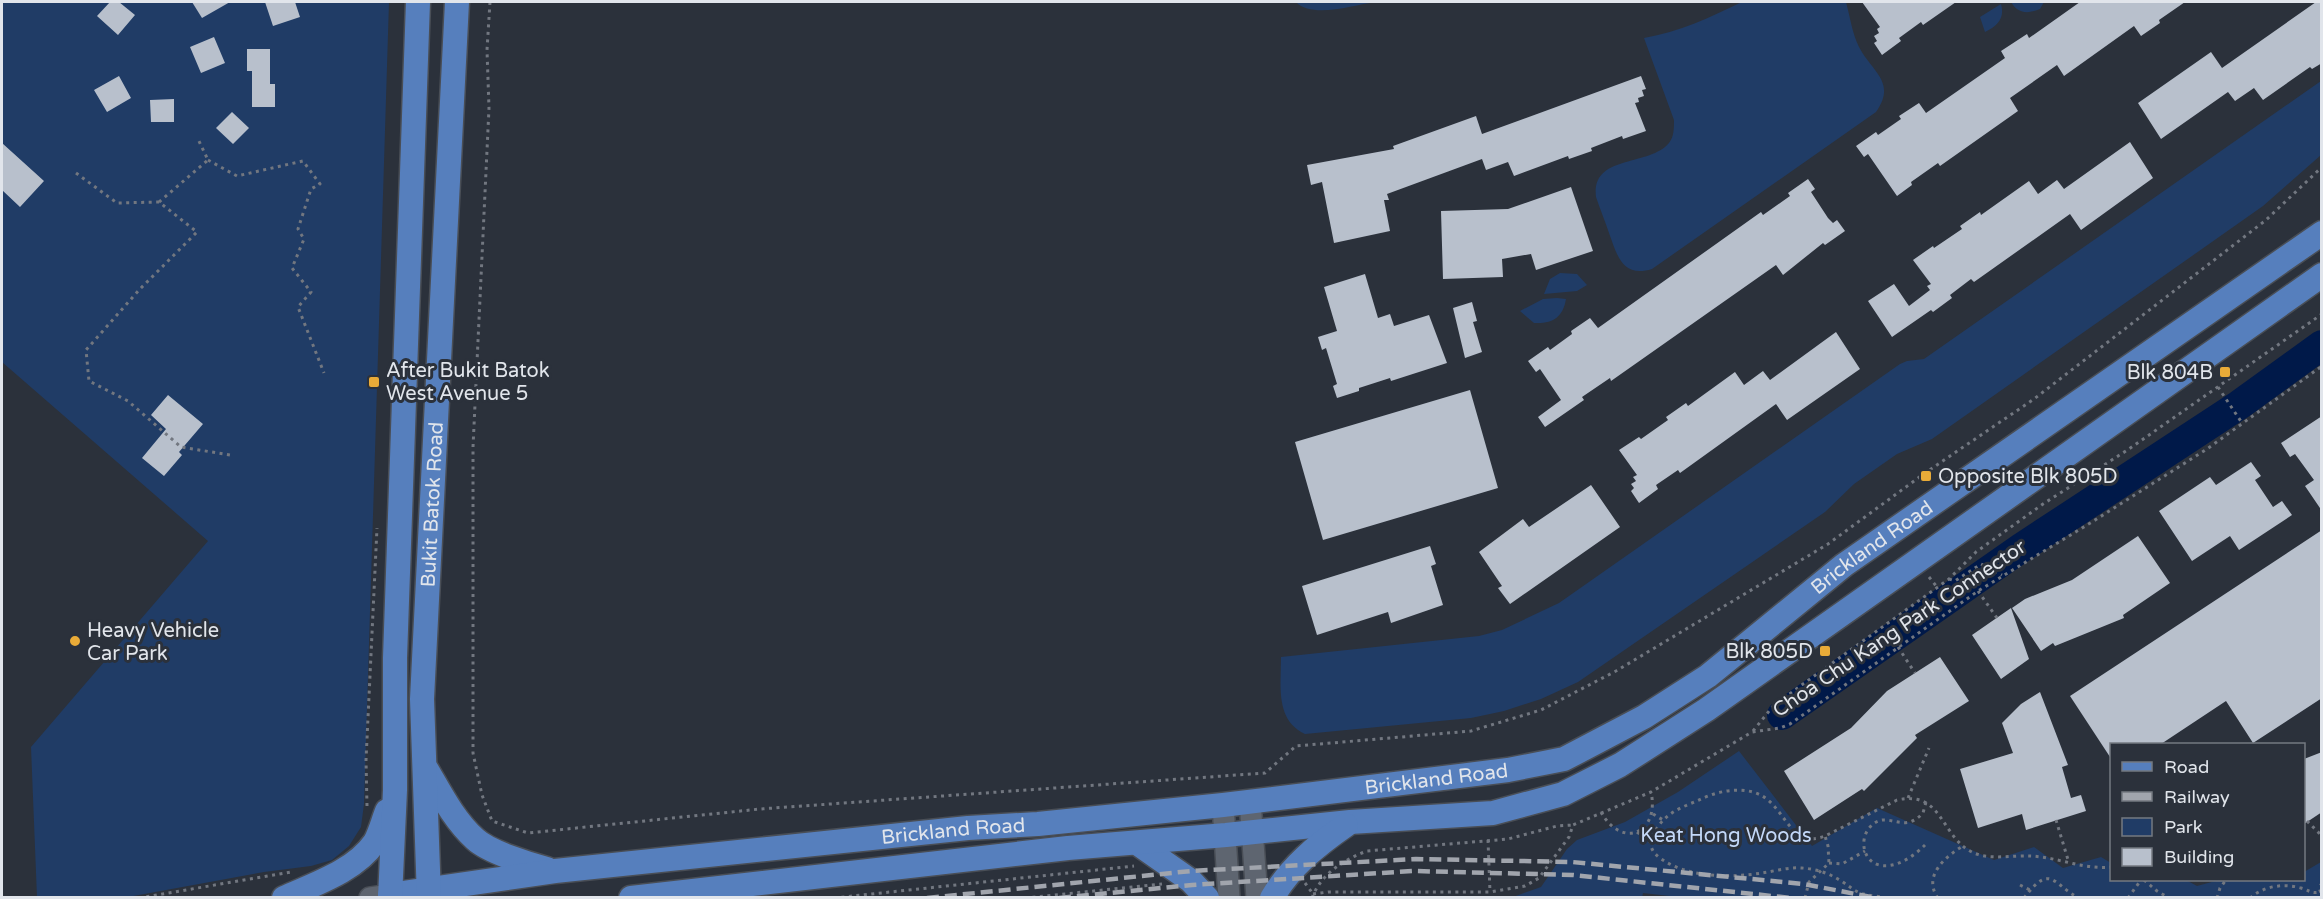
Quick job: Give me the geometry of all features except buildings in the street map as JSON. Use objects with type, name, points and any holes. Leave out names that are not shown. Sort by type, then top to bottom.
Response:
[{"type":"main road","name":"Bukit Batok Road","points":[[383,896],[395,790],[396,646],[418,2]]},
{"type":"main road","name":"Bukit Batok Road","points":[[429,893],[422,699],[456,11]]},
{"type":"main road","points":[[414,138],[422,139],[430,136],[442,118],[456,11]]},
{"type":"main road","points":[[411,215],[429,187],[433,184],[449,184]]},
{"type":"main road","name":"Brickland Road","points":[[383,896],[429,893],[555,872],[968,828],[1038,824],[1223,805],[1508,770],[1564,759],[1644,717],[1708,676],[1844,565],[2322,233]]},
{"type":"main road","name":"Brickland Road","points":[[631,897],[1056,849],[1136,854],[1226,835],[1350,822],[1493,813],[1563,794],[1620,765],[1706,711],[2322,275]]},
{"type":"main road","points":[[426,767],[453,814],[477,841],[524,863],[555,872]]},
{"type":"main road","points":[[285,897],[329,877],[359,858],[375,841],[395,790]]},
{"type":"main road","points":[[1272,897],[1278,886],[1314,847],[1350,822]]},
{"type":"main road","points":[[1136,854],[1191,881],[1207,897]]},
{"type":"street","points":[[1250,801],[1257,897]]},
{"type":"street","points":[[1223,805],[1229,897]]},
{"type":"path","points":[[490,2],[487,50],[489,108],[473,467],[472,753],[482,795],[492,821],[528,833],[759,809],[1265,773],[1296,746],[1471,731],[1541,710],[1616,671],[1828,544],[1925,473],[2034,399],[2266,220],[2322,167]]},
{"type":"path","points":[[198,139],[208,160],[237,176],[303,161],[320,184],[311,189],[298,229],[304,239],[292,268],[311,292],[298,307],[324,373]]},
{"type":"path","points":[[76,172],[117,203],[159,202],[208,160]]},
{"type":"path","points":[[159,202],[197,232],[140,289],[86,350],[89,381],[128,401],[181,447],[230,455]]},
{"type":"path","points":[[1752,732],[1774,705],[1949,579],[1976,552],[2043,504],[2129,449],[2322,314]]},
{"type":"path","name":"Choa Chu Kang Park Connector","points":[[1312,896],[1328,873],[1351,857],[1367,851],[1508,839],[1557,826],[1573,825],[1651,792],[1752,732],[1780,728],[1790,724],[1978,591],[2207,449],[2322,366]]},
{"type":"path","points":[[2218,387],[2242,423]]},
{"type":"path","points":[[367,808],[366,760],[377,527]]},
{"type":"path","points":[[1949,579],[1955,581],[1981,564],[2002,575]]},
{"type":"path","points":[[1978,591],[1997,618]]},
{"type":"path","points":[[1898,647],[1915,673]]},
{"type":"path","points":[[1908,798],[1929,748]]},
{"type":"path","points":[[1601,812],[1612,828],[1621,833],[1637,832],[1648,824],[1653,814],[1651,792]]},
{"type":"path","points":[[1887,897],[1861,893],[1831,874],[1802,868],[1742,875],[1702,873],[1671,864],[1652,850],[1650,842],[1652,834],[1671,813],[1719,792],[1754,793],[1769,801],[1798,834],[1812,839],[1825,836],[1897,800],[1908,798],[1926,802],[1940,814],[1951,833],[1963,846],[1979,855],[2044,857],[2086,867],[2110,867]]},
{"type":"path","points":[[1925,845],[1911,857],[1886,866],[1878,865],[1865,851],[1864,836],[1877,821],[1886,819],[1903,824],[1911,821],[1923,813],[1926,802]]},
{"type":"path","points":[[1653,814],[1664,820]]},
{"type":"path","points":[[2056,820],[2069,863]]},
{"type":"path","points":[[2307,821],[2322,836]]},
{"type":"path","points":[[1312,896],[1328,891],[1490,891],[1525,886],[1539,878],[1569,837],[1573,825]]},
{"type":"path","points":[[1637,832],[1650,842]]},
{"type":"path","points":[[1825,836],[1829,863]]},
{"type":"path","points":[[1488,840],[1490,891]]},
{"type":"path","points":[[1938,897],[1934,892],[1932,882],[1934,875],[1951,853],[1963,846]]},
{"type":"path","points":[[1805,897],[1809,882],[1829,863],[1842,864],[1865,851]]},
{"type":"path","points":[[834,897],[1136,854]]},
{"type":"path","points":[[139,897],[295,871]]},
{"type":"path","points":[[2024,897],[2041,880],[2051,879],[2079,897]]},
{"type":"path","points":[[2128,897],[2140,881]]},
{"type":"path","points":[[2144,881],[2169,897]]},
{"type":"path","points":[[2217,897],[2225,881]]},
{"type":"path","points":[[2250,897],[2268,887],[2285,886],[2299,887],[2320,894],[2319,888],[2322,883]]},
{"type":"path","points":[[1025,897],[1166,884]]},
{"type":"path","points":[[2020,885],[2030,890]]},
{"type":"green space","points":[[2,2],[389,2],[364,804],[361,827],[349,846],[332,860],[311,866],[264,872],[128,897],[37,897],[31,747],[208,541],[2,362]]},
{"type":"green space","points":[[1296,2],[1375,2],[1334,10],[1312,10]]},
{"type":"green space","points":[[1742,2],[1846,2],[1859,47],[1883,85],[1882,102],[1876,112],[1652,269],[1634,270],[1622,263],[1618,256],[1596,197],[1597,183],[1602,174],[1612,167],[1660,150],[1669,143],[1673,135],[1674,120],[1644,38],[1682,28]]},
{"type":"green space","points":[[2011,2],[2044,2],[2040,9],[2027,12],[2020,11]]},
{"type":"green space","points":[[2001,4],[2002,13],[1999,21],[1985,32],[1980,17]]},
{"type":"green space","points":[[2321,81],[2321,155],[2263,206],[1932,439],[1897,454],[1854,484],[1825,512],[1578,682],[1541,699],[1504,711],[1471,718],[1305,734],[1295,728],[1289,720],[1282,701],[1281,657],[1479,636],[1502,630],[1559,603],[1900,364],[1924,359]]},
{"type":"green space","points":[[1560,273],[1577,274],[1587,285],[1577,291],[1544,294],[1550,279]]},
{"type":"green space","points":[[1543,299],[1566,299],[1565,305],[1560,315],[1552,321],[1534,323],[1520,311]]},
{"type":"green space","name":"Keat Hong Woods","points":[[1739,751],[1812,846],[1877,808],[1994,860],[2034,847],[2063,868],[2101,857],[2110,862],[2110,881],[2188,881],[2197,886],[2215,881],[2305,881],[2305,871],[2321,862],[2321,897],[1687,898],[1643,893],[1642,898],[1513,897],[1541,887],[1567,849],[1577,840],[1625,822],[1678,792]]},
{"type":"waterway","points":[[1782,715],[2021,548],[2239,405],[2322,345]]},
{"type":"railway","points":[[927,898],[1191,871],[1416,859],[1572,862],[1804,884],[1876,898]]},
{"type":"railway","points":[[1059,898],[1192,885],[1413,871],[1573,875],[1791,898]]},
{"type":"place","name":"Blk 804B","points":[[2225,372]]},
{"type":"place","name":"After Bukit Batok West Avenue 5","points":[[374,382]]},
{"type":"place","name":"Opposite Blk 805D","points":[[1926,476]]},
{"type":"place","name":"Heavy Vehicle Car Park","points":[[75,641]]},
{"type":"place","name":"Blk 805D","points":[[1825,651]]}]
